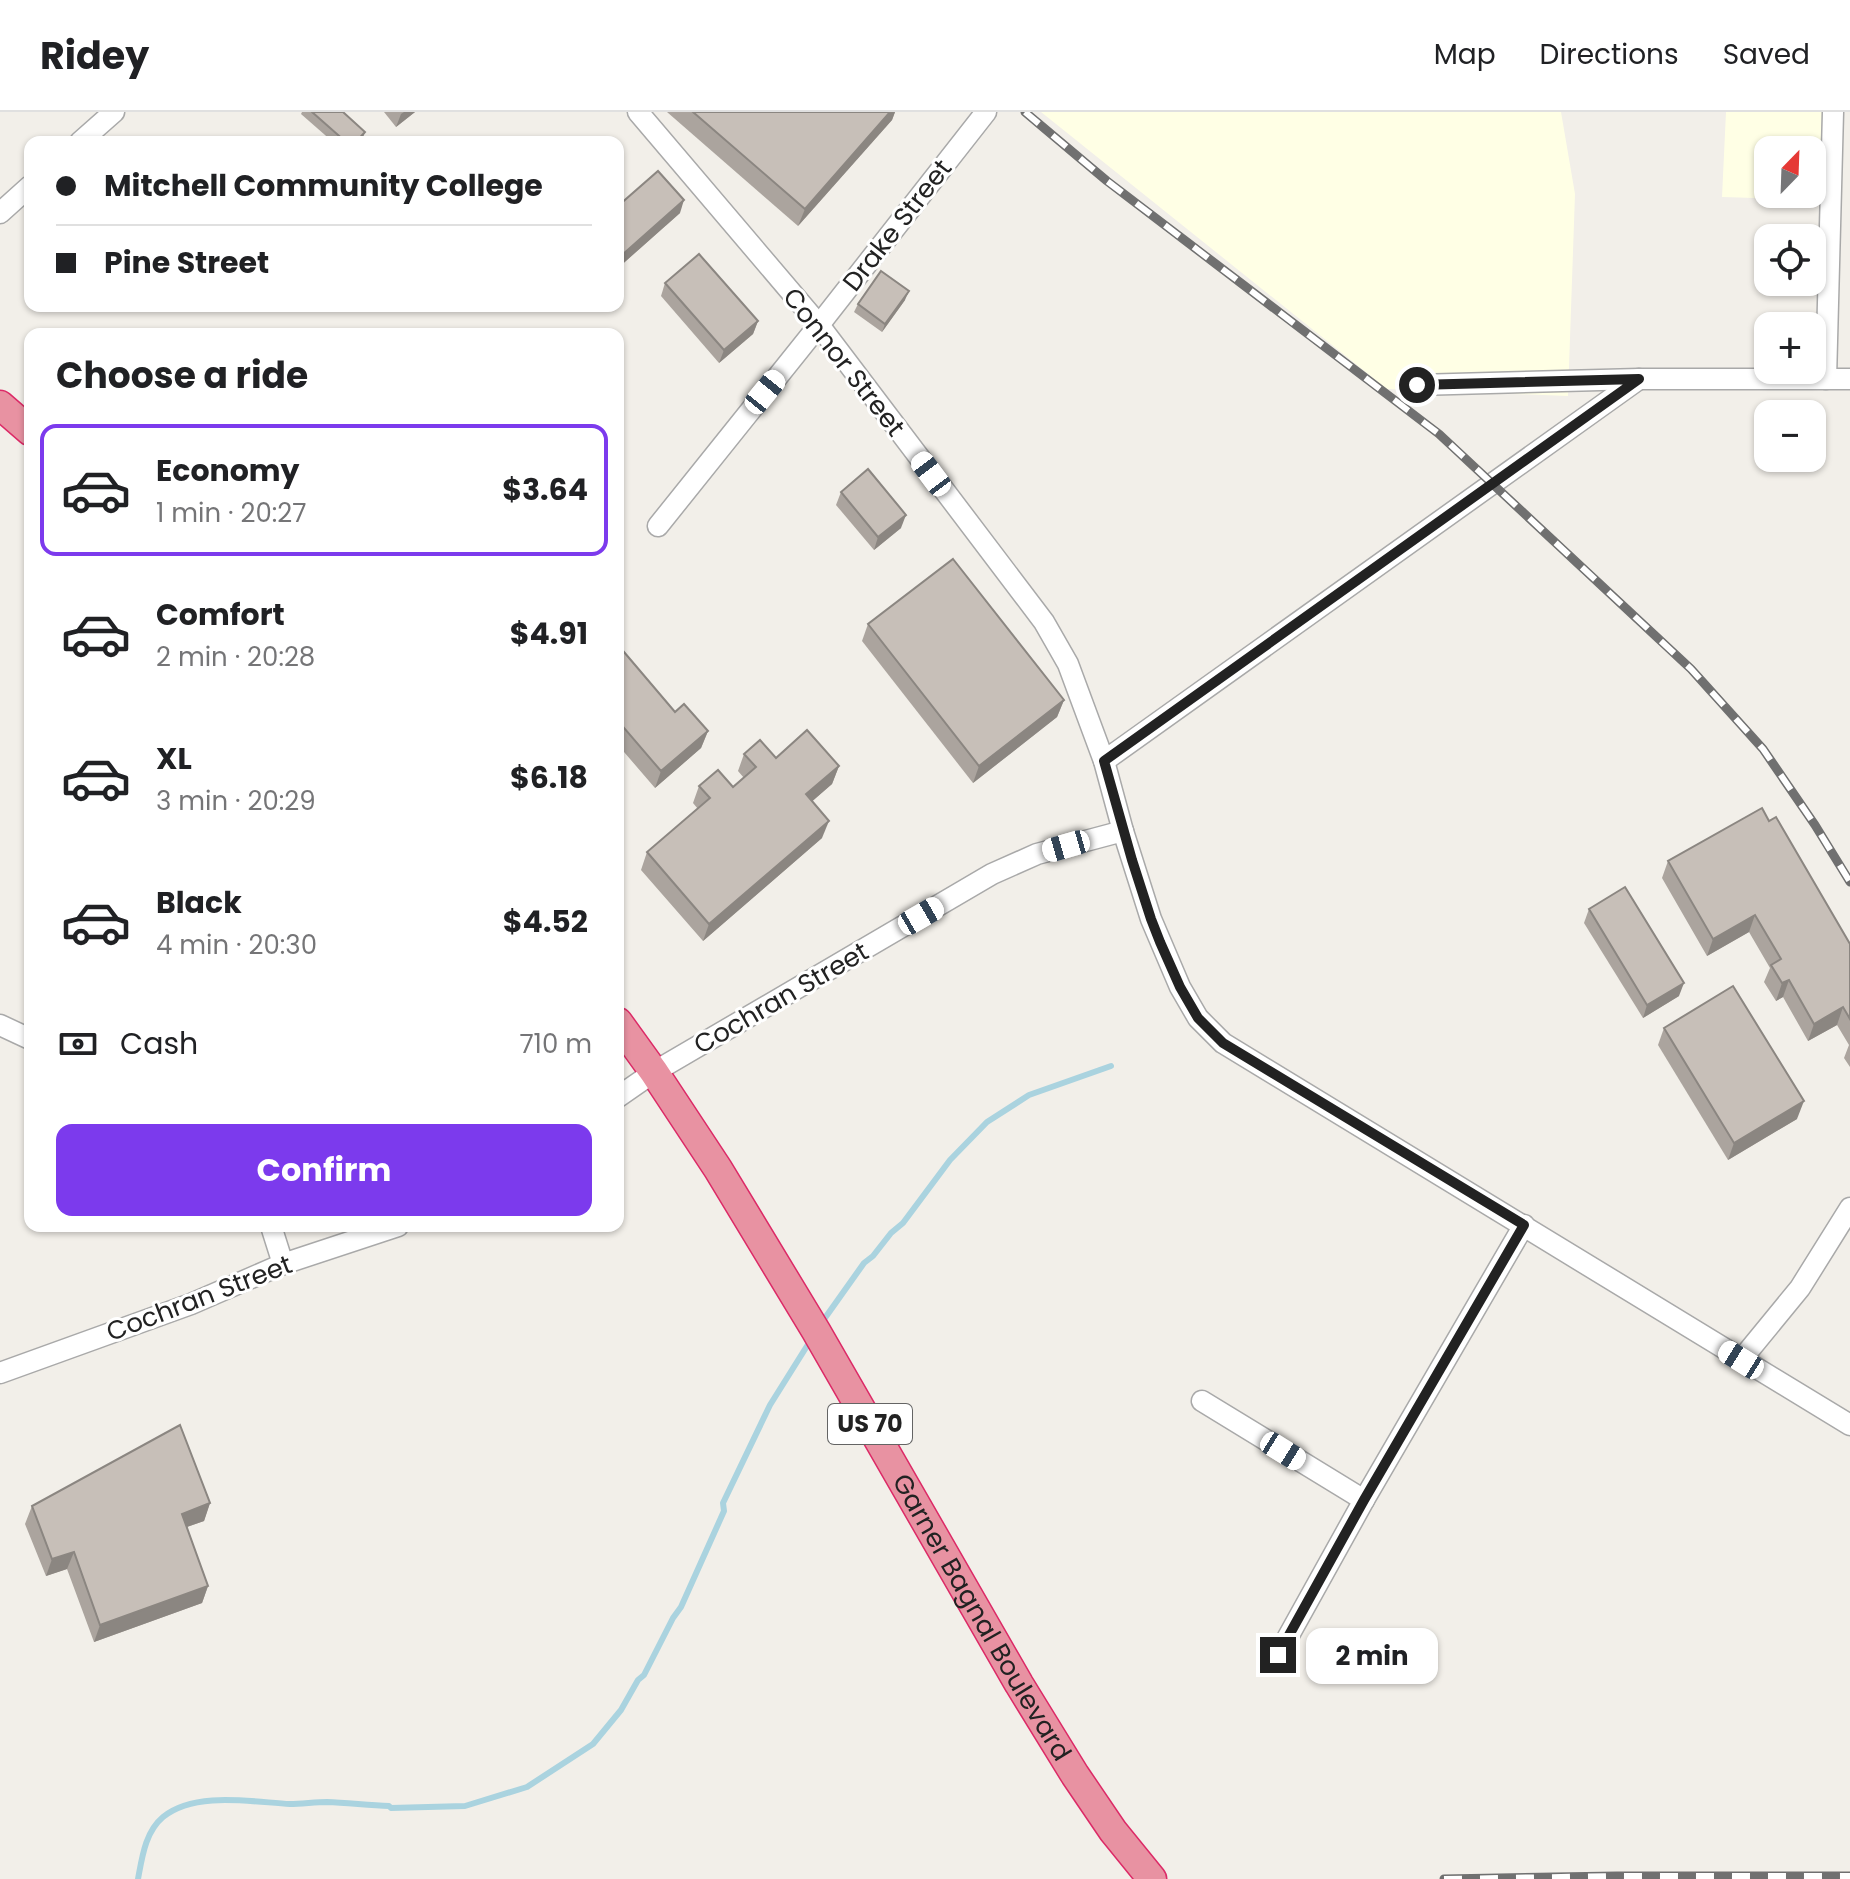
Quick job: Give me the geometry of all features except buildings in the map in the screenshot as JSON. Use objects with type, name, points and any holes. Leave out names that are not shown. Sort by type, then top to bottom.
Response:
[{"type":"highway","points":[[0,405],[24,426]]},
{"type":"highway","name":"Garner Bagnal Boulevard","points":[[624,1030],[718,1169],[824,1343],[1019,1684],[1075,1775],[1113,1831],[1152,1879]]},
{"type":"street","points":[[87,136],[114,112]]},
{"type":"street","name":"Connor Street","points":[[638,112],[819,325],[1044,622],[1068,664],[1104,761],[1151,919],[1180,987],[1198,1018],[1223,1043],[1850,1425]]},
{"type":"street","name":"Drake Street","points":[[658,526],[986,112]]},
{"type":"street","points":[[1833,112],[1826,379],[1850,379]]},
{"type":"street","points":[[0,213],[24,191]]},
{"type":"street","points":[[1104,761],[1639,379]]},
{"type":"street","points":[[1417,385],[1754,379]]},
{"type":"street","name":"Cochran Street","points":[[624,1093],[654,1072],[992,874],[1037,854],[1123,831]]},
{"type":"street","points":[[0,1025],[24,1036]]},
{"type":"street","points":[[1741,1360],[1800,1288],[1850,1208]]},
{"type":"street","points":[[1278,1655],[1524,1225]]},
{"type":"street","points":[[273,1232],[283,1264]]},
{"type":"street","name":"Cochran Street","points":[[0,1373],[191,1304],[283,1264],[380,1232]]},
{"type":"street","points":[[1202,1401],[1364,1500]]},
{"type":"shaded area","points":[[1041,112],[1561,112],[1575,194],[1568,396],[1387,389]]},
{"type":"shaded area","points":[[1726,112],[1822,112],[1821,136],[1754,136],[1754,198],[1722,197]]},
{"type":"waterway","points":[[820,1325],[864,1263],[903,1223],[950,1160],[987,1122],[1029,1095],[1111,1066]]},
{"type":"waterway","points":[[138,1879],[152,1830],[163,1817],[191,1804],[242,1800],[290,1804],[327,1802],[391,1808],[465,1806],[527,1787],[593,1744],[644,1675],[681,1607],[724,1511],[723,1503],[770,1405],[812,1338]]},
{"type":"railway","points":[[1025,112],[1107,181],[1439,434],[1691,669],[1763,749],[1850,882]]},
{"type":"railway","points":[[1444,1879],[1850,1876]]},
{"type":"route","points":[[1278,1655],[1524,1225],[1223,1043],[1198,1018],[1180,987],[1151,919],[1104,761],[1639,379],[1417,385]]}]
